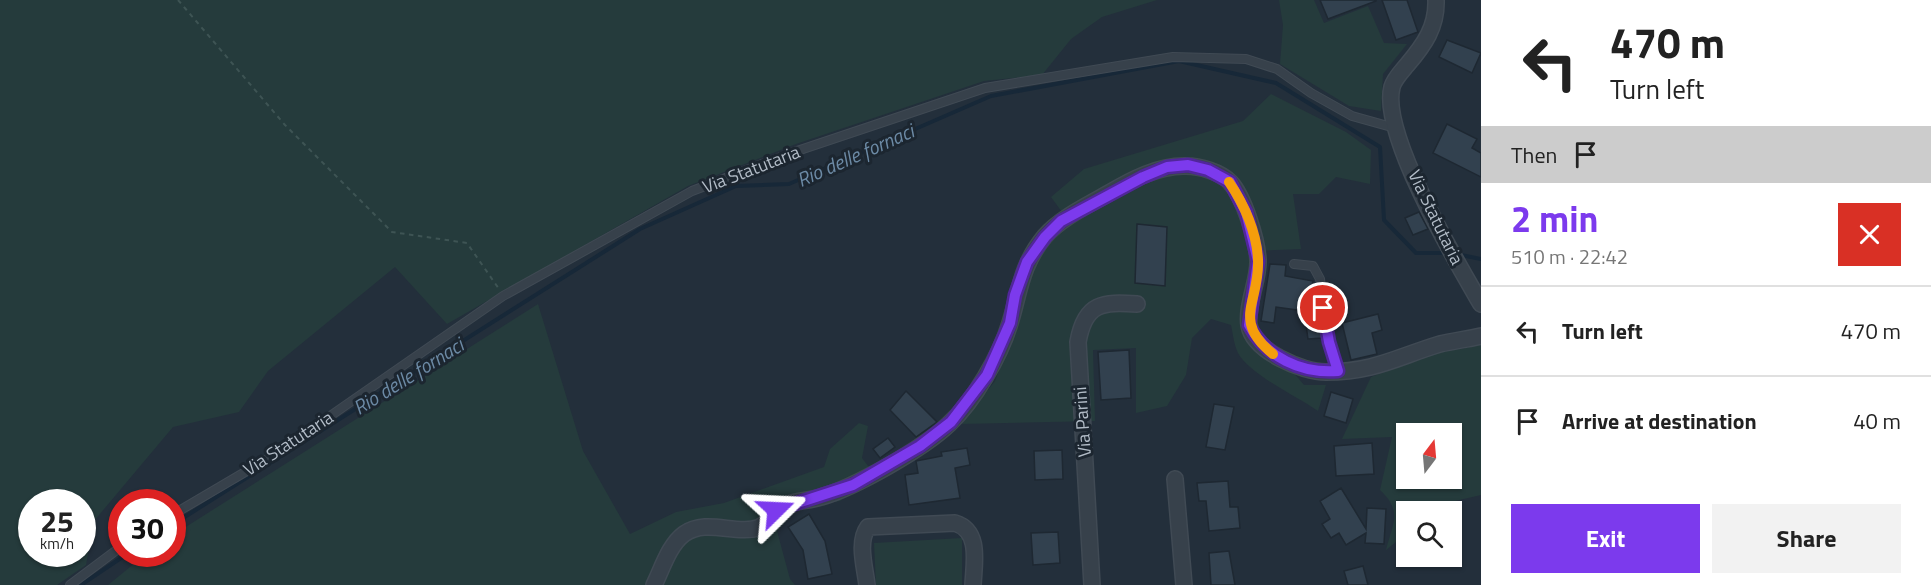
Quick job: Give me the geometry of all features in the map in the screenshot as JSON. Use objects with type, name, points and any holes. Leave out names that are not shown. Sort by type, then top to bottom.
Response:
[{"type":"street","name":"Via Statutaria","points":[[1436,0],[1436,13],[1431,32],[1421,49],[1392,84],[1389,105],[1395,128],[1430,214],[1481,304]]},
{"type":"street","points":[[654,585],[676,541],[687,532],[713,526],[752,529],[764,525],[776,510],[853,485],[930,440],[951,422],[987,375],[1010,323],[1015,295],[1027,262],[1045,237],[1061,221],[1122,186],[1167,167],[1188,165],[1208,170],[1230,182],[1246,212],[1258,261],[1249,325],[1256,338],[1280,359],[1303,368],[1324,372],[1380,367],[1443,343],[1481,336]]},
{"type":"street","name":"Via Parini","points":[[1092,585],[1078,342],[1083,322],[1098,307],[1108,302],[1137,304]]},
{"type":"street","points":[[1175,479],[1184,585]]},
{"type":"street","points":[[867,585],[862,542],[868,527],[955,524],[963,526],[972,539],[973,585]]},
{"type":"lane","name":"Via Statutaria","points":[[186,507],[274,455],[504,296],[692,191],[794,152],[985,87],[1173,57],[1246,60],[1277,69],[1352,116],[1395,128]]},
{"type":"lane","points":[[1294,264],[1313,266],[1320,279],[1329,342],[1338,371]]},
{"type":"lane","points":[[70,585],[108,556]]},
{"type":"path","points":[[178,0],[285,125],[392,232],[467,243],[504,296]]},
{"type":"green space","points":[[0,0],[1157,0],[1102,17],[1071,39],[1042,75],[984,81],[796,144],[688,186],[447,324],[395,267],[268,371],[239,412],[173,427],[121,489],[108,489],[108,504],[96,519],[96,489],[18,489],[18,567],[83,567],[57,585],[0,585]]},
{"type":"green space","points":[[1279,0],[1314,0],[1324,23],[1368,6],[1384,43],[1407,44],[1383,74],[1381,111],[1349,106],[1280,64],[1283,25]]},
{"type":"green space","points":[[1271,94],[1346,132],[1371,150],[1370,184],[1336,177],[1319,194],[1293,194],[1301,249],[1252,251],[1243,313],[1304,385],[1326,385],[1318,411],[1253,369],[1238,353],[1231,325],[1211,319],[1192,338],[1186,375],[1167,406],[1136,413],[1136,348],[1093,350],[1095,421],[961,424],[995,381],[1015,327],[1032,265],[1050,241],[1070,223],[1051,197],[1084,169],[1243,121]]},
{"type":"green space","points":[[538,304],[583,451],[630,534],[676,512],[724,503],[824,467],[830,449],[859,423],[868,426],[862,458],[878,479],[840,501],[797,509],[777,531],[790,579],[795,585],[108,585],[130,567],[186,567],[186,527]]},
{"type":"green space","points":[[1481,344],[1481,495],[1455,501],[1396,501],[1396,542],[1386,550],[1393,525],[1394,511],[1380,490],[1392,437],[1342,439],[1371,377],[1441,350],[1461,349]]},
{"type":"green space","points":[[962,538],[962,585],[876,585],[874,543]]},
{"type":"building","points":[[1320,0],[1376,0],[1376,1],[1328,19]]},
{"type":"building","points":[[1382,0],[1407,0],[1418,32],[1396,40]]},
{"type":"building","points":[[1447,40],[1481,53],[1472,73],[1439,57]]},
{"type":"building","points":[[1447,124],[1477,139],[1472,148],[1481,153],[1481,177],[1433,153]]},
{"type":"building","points":[[1419,212],[1428,229],[1413,235],[1405,218]]},
{"type":"building","points":[[1137,224],[1167,227],[1165,286],[1135,283]]},
{"type":"building","points":[[1270,264],[1286,265],[1285,276],[1313,281],[1310,295],[1316,294],[1322,338],[1308,339],[1304,311],[1276,307],[1274,323],[1261,321]]},
{"type":"building","points":[[1338,291],[1341,309],[1331,311],[1328,293]]},
{"type":"building","points":[[1378,314],[1382,330],[1372,333],[1377,354],[1351,360],[1342,323]]},
{"type":"building","points":[[1129,350],[1131,398],[1101,400],[1098,352]]},
{"type":"building","points":[[906,391],[937,422],[916,437],[890,410]]},
{"type":"building","points":[[1331,392],[1353,399],[1346,423],[1324,416]]},
{"type":"building","points":[[1214,404],[1234,407],[1225,450],[1206,447]]},
{"type":"building","points":[[888,438],[895,447],[880,458],[873,449]]},
{"type":"building","points":[[1372,443],[1374,474],[1336,476],[1334,446]]},
{"type":"building","points":[[967,448],[970,465],[955,468],[960,498],[909,505],[905,475],[918,473],[916,461],[942,456],[941,452]]},
{"type":"building","points":[[1062,450],[1063,479],[1035,480],[1034,451]]},
{"type":"building","points":[[1228,481],[1230,507],[1238,507],[1240,528],[1209,531],[1206,501],[1199,501],[1197,483]]},
{"type":"building","points":[[1341,488],[1366,529],[1367,508],[1386,509],[1384,544],[1365,543],[1366,533],[1346,545],[1339,533],[1331,538],[1322,524],[1330,519],[1320,501]]},
{"type":"building","points":[[809,514],[825,541],[832,574],[808,579],[803,550],[788,527]]},
{"type":"building","points":[[1058,532],[1060,563],[1033,565],[1031,533]]},
{"type":"building","points":[[1229,551],[1235,585],[1211,585],[1209,553]]},
{"type":"building","points":[[1363,566],[1368,585],[1348,585],[1344,571]]},
{"type":"waterway","name":"Rio delle fornaci","points":[[186,516],[640,229],[736,186],[789,184],[991,96],[1179,61],[1276,83],[1380,147],[1384,220],[1416,253],[1448,253]]},
{"type":"waterway","name":"Rio delle fornaci","points":[[1456,254],[1481,259]]},
{"type":"waterway","name":"Rio delle fornaci","points":[[81,585],[108,567]]},
{"type":"slow traffic","points":[[1229,182],[1246,212],[1258,261],[1249,325],[1256,338],[1273,354]]},
{"type":"route","points":[[776,510],[803,500],[819,498],[853,485],[930,440],[951,422],[987,375],[1010,323],[1015,295],[1027,262],[1045,237],[1061,221],[1122,186],[1167,167],[1188,165],[1208,170],[1230,182],[1246,212],[1258,261],[1249,325],[1256,338],[1266,348],[1280,359],[1303,368],[1324,372],[1338,371],[1329,342],[1323,308]]}]
